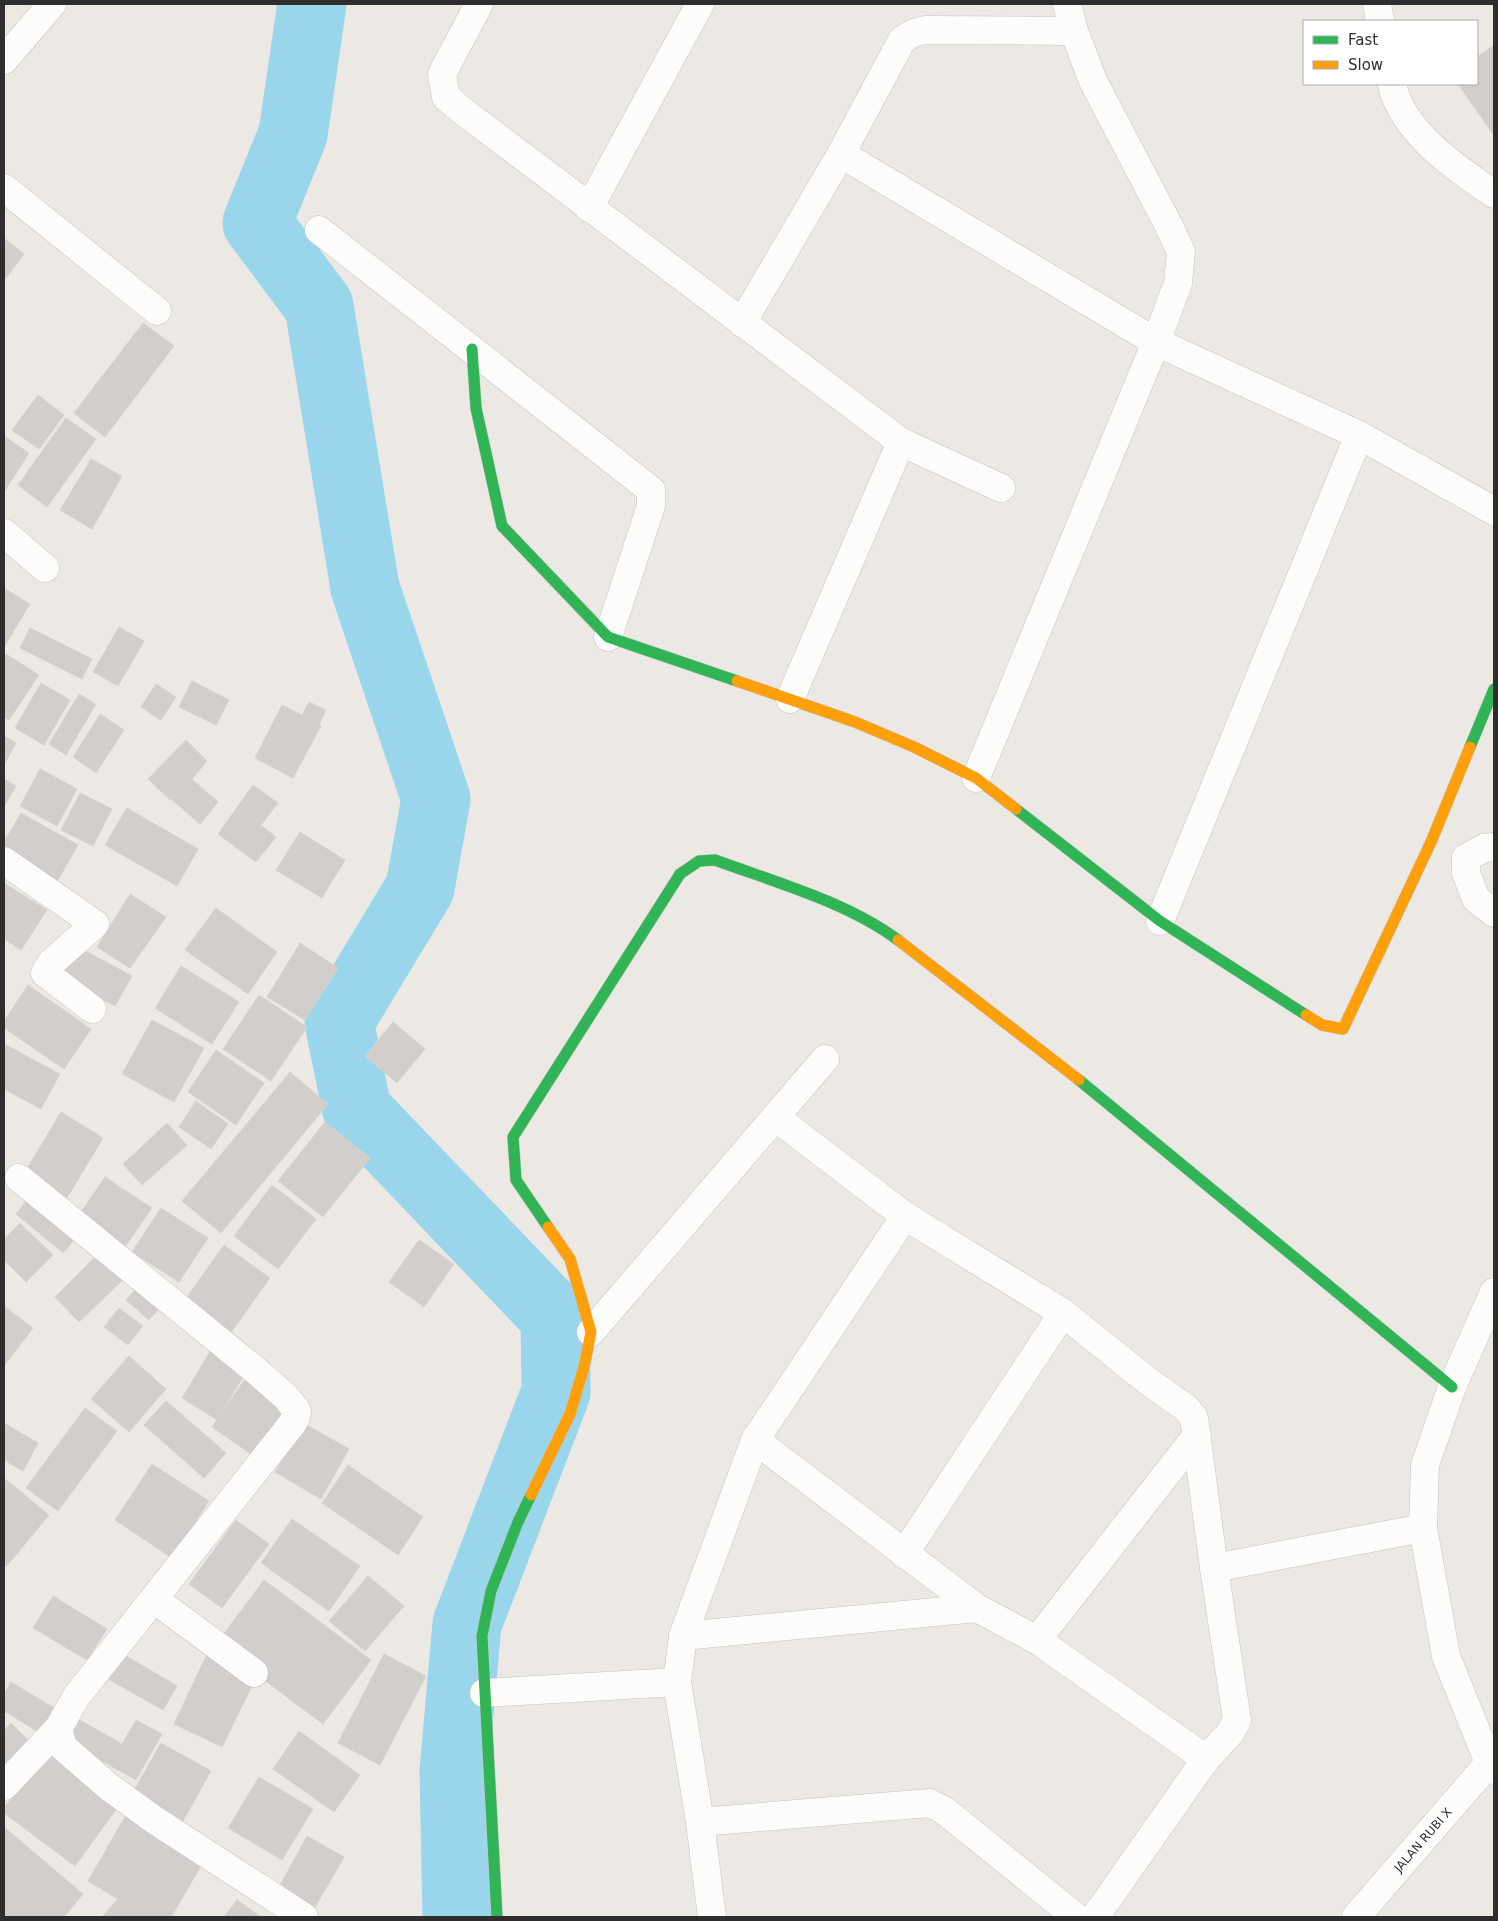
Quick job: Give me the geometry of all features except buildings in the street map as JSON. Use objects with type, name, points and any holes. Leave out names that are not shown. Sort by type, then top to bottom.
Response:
[{"type":"street","points":[[4,60],[52,4]]},
{"type":"street","points":[[479,4],[442,74],[446,97],[589,208],[901,442],[1001,488]]},
{"type":"street","points":[[589,208],[700,4]]},
{"type":"street","points":[[976,778],[1156,342],[1178,283],[1180,252],[1168,224],[1093,81],[1074,31],[1067,4]]},
{"type":"street","points":[[1377,4],[1380,20]]},
{"type":"street","points":[[742,323],[841,154],[902,40],[914,33],[925,30],[1074,31]]},
{"type":"street","points":[[1392,85],[1395,98],[1421,137],[1457,169],[1494,194]]},
{"type":"street","points":[[841,154],[1156,342],[1359,435],[1494,511]]},
{"type":"street","points":[[4,188],[157,311]]},
{"type":"street","points":[[319,230],[650,490],[651,506],[608,637]]},
{"type":"street","points":[[472,349],[476,408],[502,526],[608,637],[855,722],[914,747],[976,778],[1160,921],[1322,1025],[1342,1030],[1432,842],[1494,688]]},
{"type":"street","points":[[1160,921],[1359,435]]},
{"type":"street","points":[[790,699],[901,442]]},
{"type":"street","points":[[4,533],[45,568]]},
{"type":"street","points":[[1432,842],[1466,858]]},
{"type":"street","points":[[1466,858],[1484,848],[1494,848]]},
{"type":"street","points":[[1466,858],[1466,873],[1476,899],[1494,913]]},
{"type":"street","points":[[497,1917],[482,1636],[491,1591],[518,1522],[570,1414],[584,1367],[591,1332],[570,1259],[516,1180],[513,1137],[680,874],[698,861],[714,860],[830,902],[887,932],[1070,1072],[1452,1387]]},
{"type":"street","points":[[4,861],[95,924],[51,963],[45,973],[92,1009]]},
{"type":"street","points":[[591,1332],[825,1058]]},
{"type":"street","points":[[775,1117],[905,1216],[1063,1313],[1149,1382],[1186,1408],[1194,1418],[1237,1720],[1230,1732],[1206,1759],[1095,1917]]},
{"type":"street","points":[[4,1786],[58,1729],[76,1697],[287,1431],[296,1417],[297,1411],[286,1397],[260,1374],[19,1178]]},
{"type":"street","points":[[712,1917],[700,1822],[677,1682],[683,1636],[755,1440],[905,1216]]},
{"type":"street","points":[[1492,1767],[1446,1656],[1423,1528],[1425,1465],[1452,1387],[1494,1292]]},
{"type":"street","points":[[904,1554],[1063,1313]]},
{"type":"street","points":[[1037,1640],[1197,1435]]},
{"type":"street","points":[[755,1440],[977,1608],[1037,1640],[1206,1759]]},
{"type":"street","points":[[1214,1568],[1423,1528]]},
{"type":"street","points":[[154,1599],[254,1673]]},
{"type":"street","points":[[683,1636],[977,1608]]},
{"type":"street","points":[[484,1693],[677,1682]]},
{"type":"street","points":[[58,1729],[63,1748],[108,1787],[153,1819],[304,1917]]},
{"type":"street","name":"JALAN RUBI X","points":[[1356,1917],[1492,1767]]},
{"type":"street","points":[[700,1822],[930,1803],[945,1811],[1076,1917]]},
{"type":"waterway","points":[[312,4],[293,134],[257,223],[319,306],[365,588],[436,799],[420,888],[339,1022],[357,1110],[555,1317],[556,1392],[467,1624],[454,1771],[457,1917]]},
{"type":"traffic: fast","points":[[472,349],[476,408],[502,526],[608,637],[737,681]]},
{"type":"traffic: fast","points":[[1470,747],[1494,689]]},
{"type":"traffic: fast","points":[[1016,809],[1160,921],[1306,1015]]},
{"type":"traffic: fast","points":[[548,1227],[516,1180],[513,1137],[680,874],[699,861],[715,860],[834,904],[878,927],[898,940]]},
{"type":"traffic: fast","points":[[1079,1080],[1452,1387]]},
{"type":"traffic: fast","points":[[497,1917],[482,1636],[491,1591],[518,1522],[531,1495]]},
{"type":"traffic: slow","points":[[737,681],[855,722],[914,747],[976,778],[1016,809]]},
{"type":"traffic: slow","points":[[1306,1015],[1322,1025],[1343,1029],[1431,842],[1470,747]]},
{"type":"traffic: slow","points":[[898,940],[1079,1080]]},
{"type":"traffic: slow","points":[[531,1495],[570,1414],[584,1367],[591,1332],[570,1259],[548,1227]]}]
